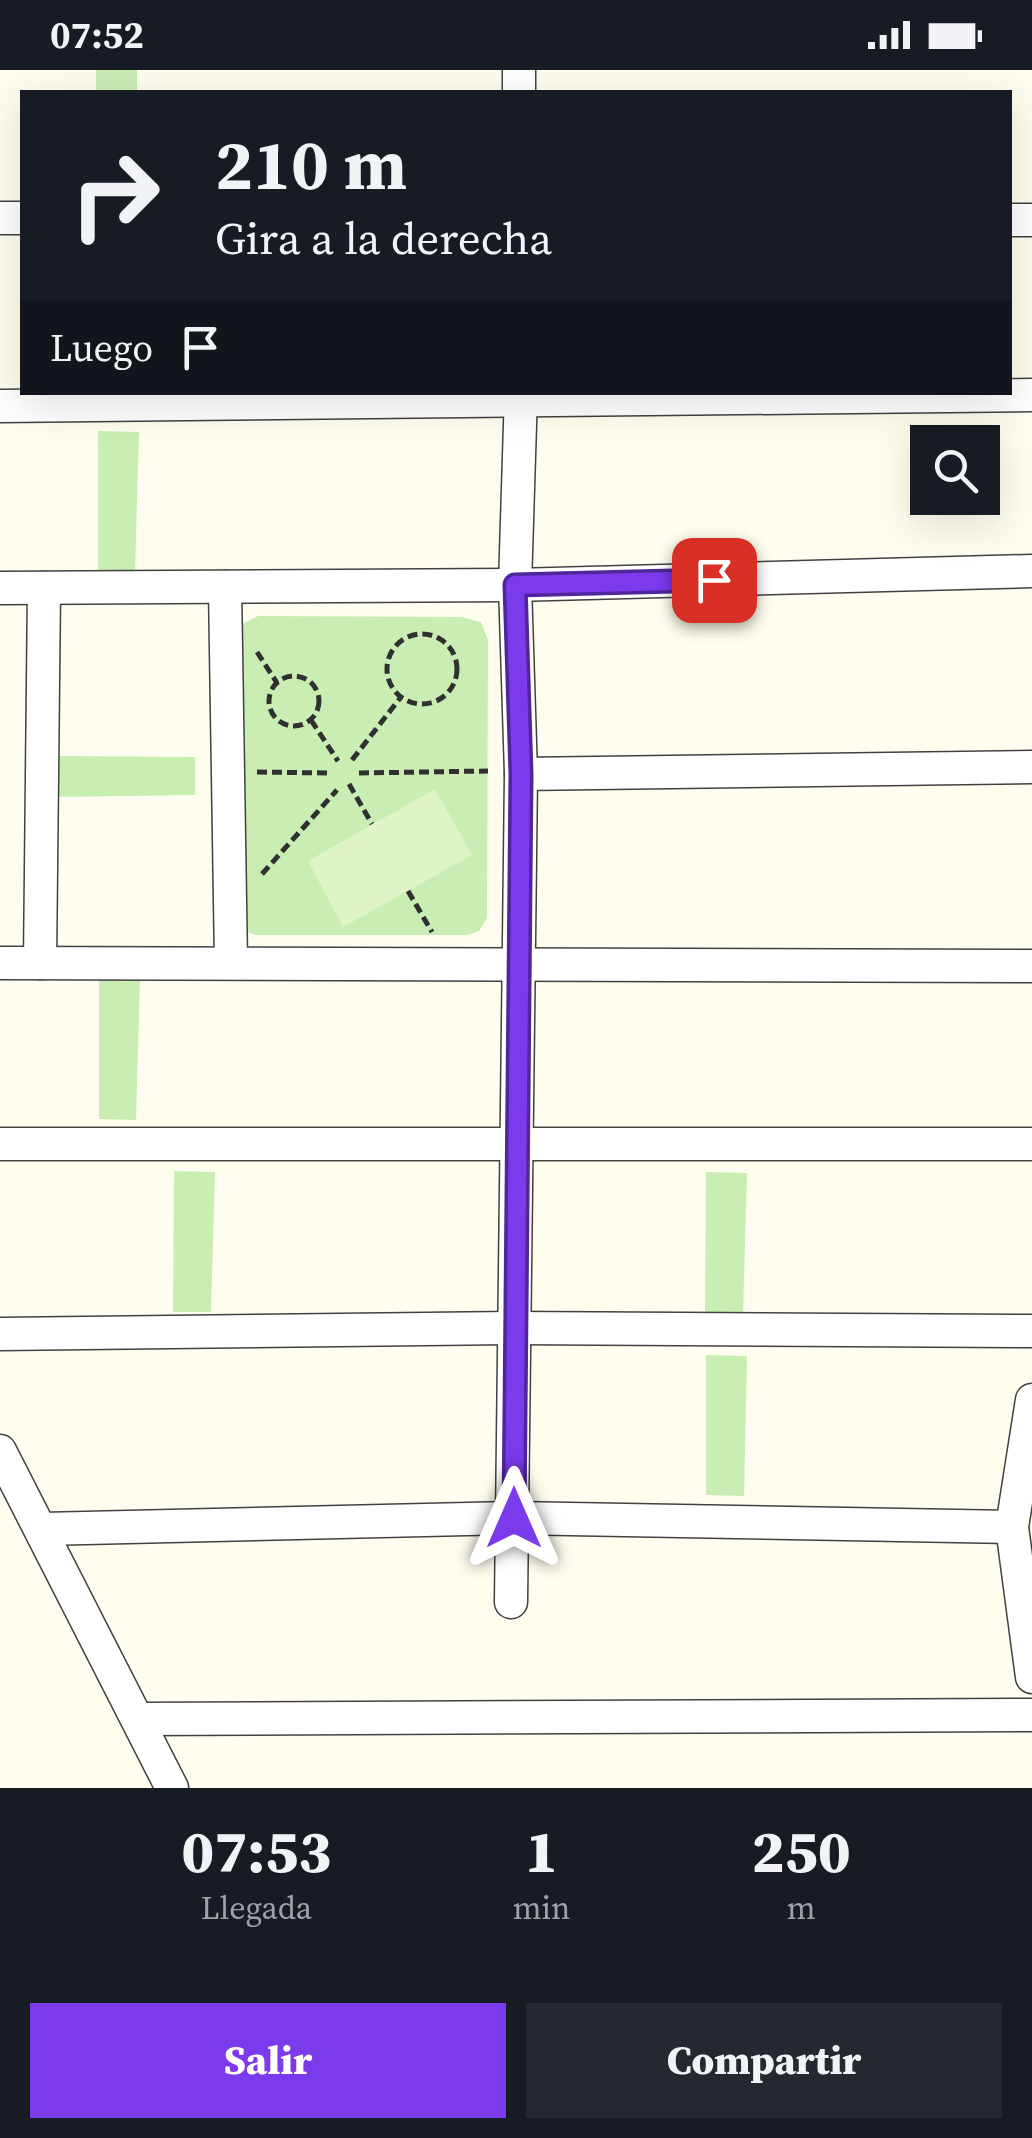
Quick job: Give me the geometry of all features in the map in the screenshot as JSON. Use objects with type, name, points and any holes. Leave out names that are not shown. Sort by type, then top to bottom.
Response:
[{"type":"street","points":[[0,406],[521,397],[1032,395]]},
{"type":"street","points":[[512,1602],[521,774],[515,585],[521,397]]},
{"type":"street","points":[[0,588],[515,585],[1032,571]]},
{"type":"street","points":[[225,586],[231,963]]},
{"type":"street","points":[[40,963],[44,588]]},
{"type":"street","points":[[521,774],[1032,767]]},
{"type":"street","points":[[0,963],[1032,966]]},
{"type":"street","points":[[0,1144],[1032,1144]]},
{"type":"street","points":[[0,1334],[514,1328],[1032,1331]]},
{"type":"street","points":[[1032,1400],[1012,1527],[1032,1676]]},
{"type":"street","points":[[0,1452],[172,1788]]},
{"type":"street","points":[[42,1529],[514,1518],[1012,1527]]},
{"type":"street","points":[[138,1719],[1032,1715]]},
{"type":"path","points":[[420,634],[444,641],[456,660],[452,688],[429,704],[401,697],[387,669],[396,646],[420,634]]},
{"type":"path","points":[[292,676],[312,683],[319,698],[311,720],[292,726],[276,718],[269,702],[274,685],[292,676]]},
{"type":"path","points":[[352,760],[401,697]]},
{"type":"path","points":[[311,720],[338,761]]},
{"type":"path","points":[[488,752],[488,790]]},
{"type":"path","points":[[358,772],[488,771]]},
{"type":"path","points":[[239,772],[328,773]]},
{"type":"path","points":[[349,784],[372,824]]},
{"type":"path","points":[[252,885],[337,790]]},
{"type":"path","points":[[408,891],[433,935],[413,935]]},
{"type":"green space","points":[[96,70],[137,70],[137,90],[96,90]]},
{"type":"green space","points":[[98,431],[139,432],[135,572],[98,571]]},
{"type":"green space","points":[[258,616],[462,617],[481,622],[488,640],[487,918],[479,931],[467,935],[255,935],[245,931],[238,636],[244,623]]},
{"type":"green space","points":[[55,756],[195,757],[195,795],[56,797]]},
{"type":"green space","points":[[435,789],[472,855],[343,927],[308,861]]},
{"type":"green space","points":[[99,980],[140,980],[136,1120],[99,1119]]},
{"type":"green space","points":[[174,1171],[215,1172],[211,1312],[173,1312]]},
{"type":"green space","points":[[706,1172],[747,1173],[743,1313],[705,1312]]},
{"type":"green space","points":[[706,1355],[747,1356],[744,1496],[706,1495]]},
{"type":"route","points":[[514,1518],[521,774],[515,585],[714,580]]}]
